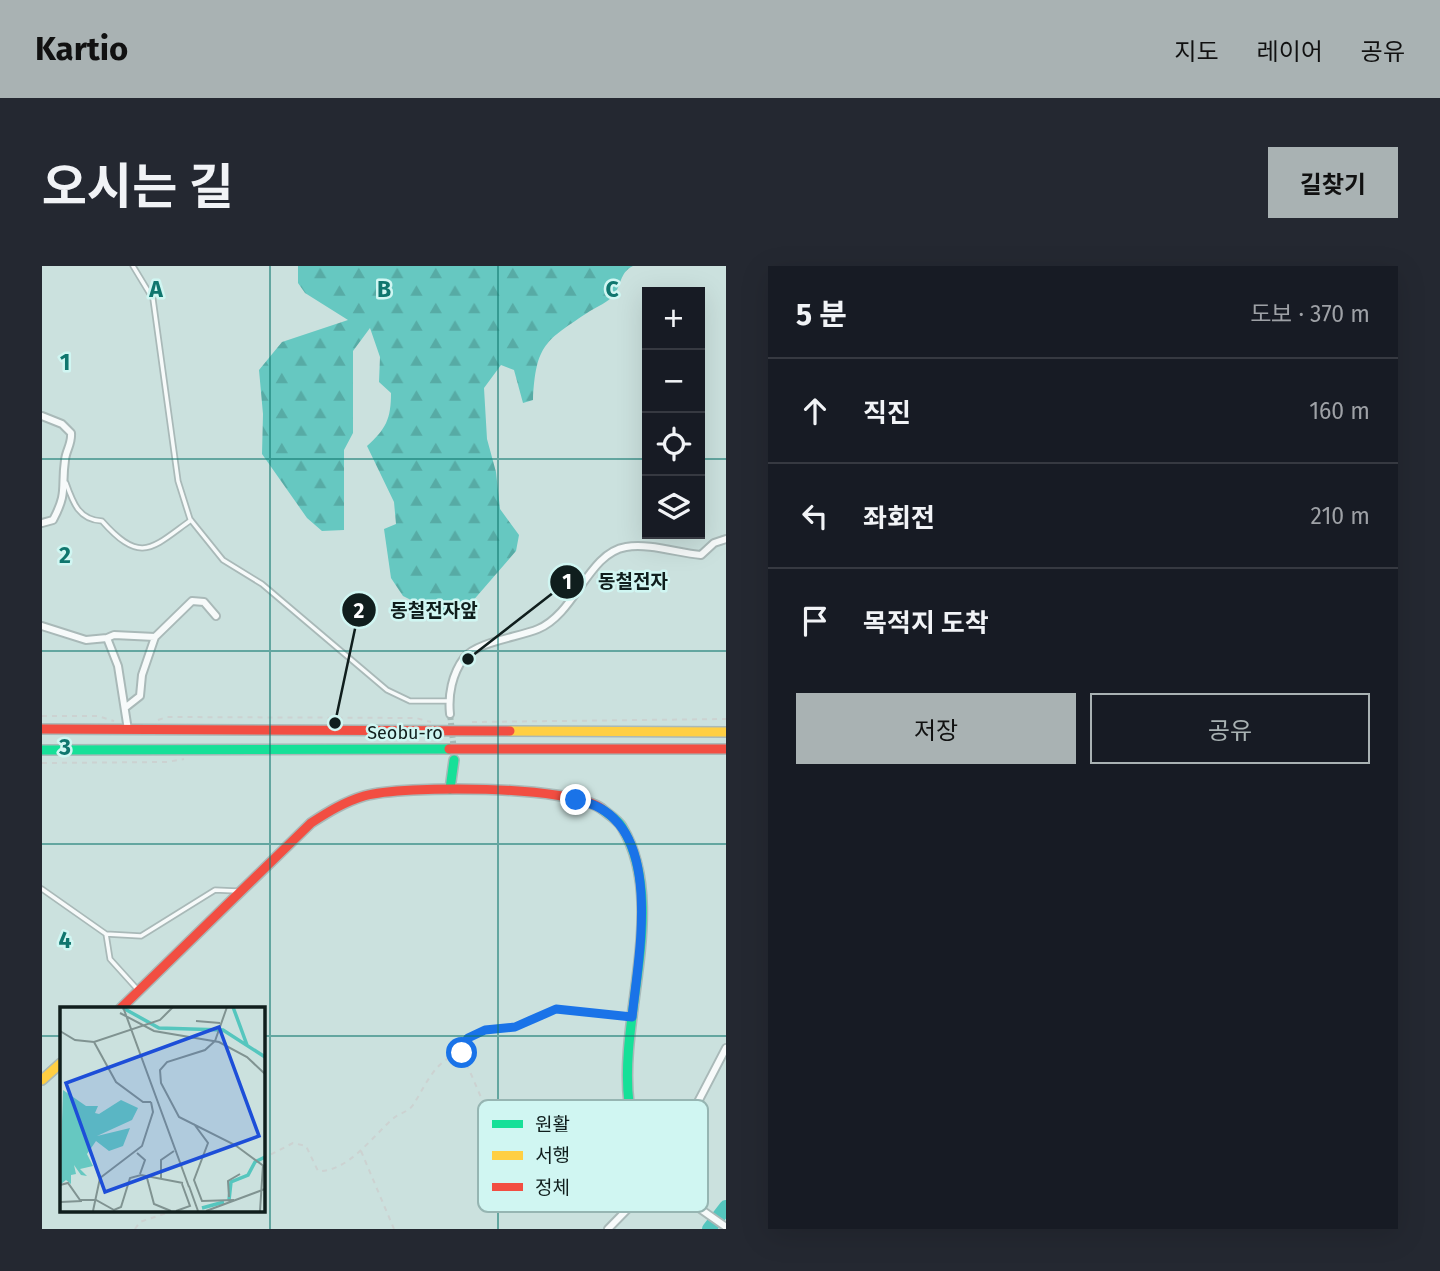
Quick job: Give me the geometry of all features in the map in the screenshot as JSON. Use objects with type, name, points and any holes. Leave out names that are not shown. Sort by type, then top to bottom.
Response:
[{"type":"main road","name":"Seobu-ro","points":[[42,729],[128,725],[726,732]]},
{"type":"main road","name":"Seobu-ro","points":[[42,750],[726,749]]},
{"type":"main road","points":[[450,789],[454,760]]},
{"type":"main road","points":[[122,1007],[311,823],[348,801],[391,793],[450,789],[530,793],[593,803],[608,812],[624,831],[639,868],[643,919],[627,1062],[629,1100]]},
{"type":"main road","points":[[42,1080],[60,1064]]},
{"type":"street","points":[[42,416],[62,424],[71,433],[72,442],[65,456],[65,498],[52,520],[42,523]]},
{"type":"street","points":[[450,714],[450,688],[464,657],[475,650],[539,629],[563,614],[587,578],[607,556],[626,547],[701,555],[714,543],[726,539]]},
{"type":"street","points":[[126,706],[140,696],[142,675],[155,637],[192,601],[204,602],[216,616]]},
{"type":"street","points":[[42,626],[86,640],[121,635],[155,637]]},
{"type":"street","points":[[107,638],[118,666],[128,725]]},
{"type":"street","points":[[700,1100],[726,1048]]},
{"type":"street","points":[[608,1229],[626,1212]]},
{"type":"street","points":[[705,1212],[726,1227]]},
{"type":"lane","points":[[133,266],[153,299],[178,481],[191,520],[223,560],[262,584],[387,690],[410,701],[449,701]]},
{"type":"lane","points":[[65,481],[80,514],[89,520],[102,521],[111,531],[138,547],[158,547],[191,520]]},
{"type":"lane","points":[[42,889],[106,934],[141,936],[215,890],[240,891]]},
{"type":"lane","points":[[106,934],[110,959],[138,990]]},
{"type":"path","points":[[42,716],[98,716],[128,725]]},
{"type":"path","points":[[153,721],[167,718],[416,718],[433,722]]},
{"type":"path","points":[[461,722],[726,719]]},
{"type":"path","points":[[264,1158],[293,1143],[306,1146],[318,1171],[330,1172],[360,1150],[397,1116],[412,1108],[424,1081],[458,1054],[468,1038],[485,1030],[515,1027],[556,1009],[632,1017]]},
{"type":"path","points":[[458,1054],[462,1053],[482,1100]]},
{"type":"path","points":[[360,1150],[394,1229]]},
{"type":"path","points":[[135,1229],[140,1223],[170,1212]]},
{"type":"green space","points":[[298,266],[633,266],[625,272],[611,298],[563,330],[546,346],[537,367],[533,400],[523,403],[514,370],[501,365],[484,388],[487,439],[496,472],[500,509],[519,535],[516,551],[471,603],[457,607],[443,616],[403,596],[391,578],[384,529],[396,524],[394,502],[367,446],[386,423],[391,393],[379,382],[380,357],[370,328],[353,351],[353,433],[344,450],[344,530],[322,531],[307,518],[262,454],[263,414],[259,370],[282,342],[348,320],[305,293],[298,283]]},
{"type":"waterway","points":[[709,1229],[726,1207]]},
{"type":"tunnel","points":[[450,714],[454,751]]},
{"type":"traffic: fast","points":[[42,750],[449,749]]},
{"type":"traffic: fast","points":[[450,789],[454,760]]},
{"type":"traffic: fast","points":[[602,809],[622,827],[635,858],[641,891],[642,926],[627,1070],[629,1100]]},
{"type":"traffic: slow","points":[[510,731],[726,732]]},
{"type":"traffic: slow","points":[[42,1080],[60,1064]]},
{"type":"traffic: jam","points":[[42,729],[510,731]]},
{"type":"traffic: jam","points":[[449,749],[726,749]]},
{"type":"traffic: jam","points":[[122,1007],[311,823],[350,801],[384,792],[486,789],[557,795],[584,801],[602,809]]},
{"type":"place","name":"동철전자","points":[[468,659]]},
{"type":"place","name":"동철전자앞","points":[[335,723]]},
{"type":"route","points":[[462,1053],[458,1054],[468,1038],[485,1030],[515,1027],[556,1009],[581,1014],[632,1017],[643,919],[639,868],[624,831],[608,812],[593,803],[576,800]]}]
